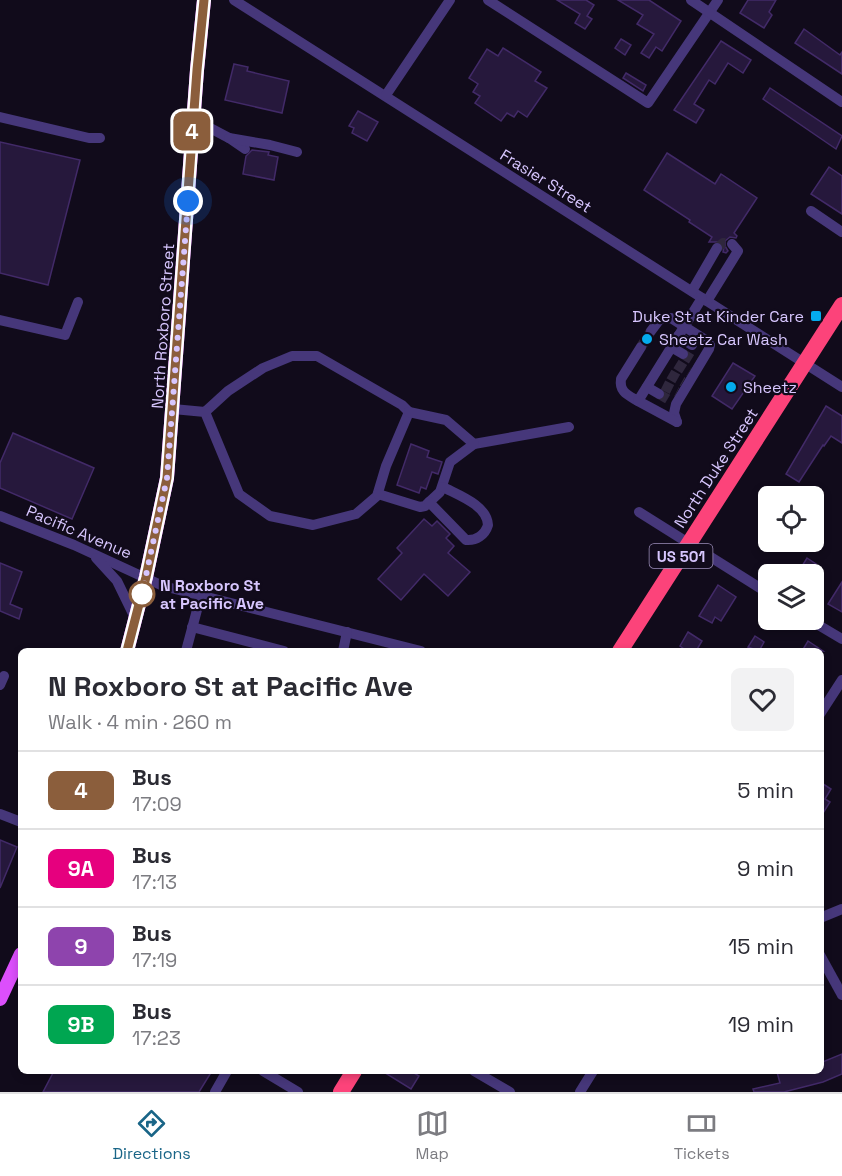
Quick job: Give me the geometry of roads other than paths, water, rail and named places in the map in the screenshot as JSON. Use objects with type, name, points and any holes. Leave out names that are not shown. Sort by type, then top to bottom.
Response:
[{"type":"highway","name":"North Duke Street","points":[[622,648],[842,306]]},
{"type":"highway","points":[[341,1092],[352,1074]]},
{"type":"main road","name":"North Roxboro Street","points":[[128,648],[167,478],[204,0]]},
{"type":"main road","points":[[0,999],[18,960]]},
{"type":"street","name":"Frasier Street","points":[[234,0],[842,387]]},
{"type":"street","points":[[386,95],[450,0]]},
{"type":"street","points":[[488,0],[648,103],[718,0]]},
{"type":"street","points":[[691,0],[842,102]]},
{"type":"street","points":[[0,117],[89,138],[100,138]]},
{"type":"street","points":[[193,119],[245,149]]},
{"type":"street","points":[[229,138],[297,152]]},
{"type":"street","points":[[811,211],[842,232]]},
{"type":"street","points":[[638,401],[681,331],[738,251],[732,244]]},
{"type":"street","points":[[692,291],[717,248]]},
{"type":"street","points":[[0,320],[65,335],[78,302]]},
{"type":"street","points":[[651,331],[660,319],[666,317],[692,345]]},
{"type":"street","points":[[641,347],[621,379],[620,384],[624,393],[677,422],[674,412],[683,388],[701,358],[710,349],[708,342],[681,331]]},
{"type":"street","points":[[665,357],[683,354]]},
{"type":"street","points":[[173,409],[206,412],[228,391],[263,368],[292,356],[316,357],[402,405],[409,412],[446,420],[474,444]]},
{"type":"street","points":[[665,357],[676,364]]},
{"type":"street","points":[[665,357],[669,374]]},
{"type":"street","points":[[650,382],[661,389]]},
{"type":"street","points":[[206,412],[239,494],[270,516],[313,525],[356,514],[378,494],[386,466],[409,412]]},
{"type":"street","points":[[378,494],[420,507],[425,506],[443,487],[450,462],[474,444],[569,427]]},
{"type":"street","points":[[429,502],[466,540],[483,534],[488,525],[484,513],[463,497],[443,487]]},
{"type":"street","points":[[639,512],[758,587]]},
{"type":"street","name":"Pacific Avenue","points":[[0,516],[89,551],[163,586],[347,633],[377,646],[395,648]]},
{"type":"street","points":[[89,551],[117,581],[135,620]]},
{"type":"street","points":[[187,648],[201,595]]},
{"type":"street","points":[[192,627],[272,648]]},
{"type":"street","points":[[824,628],[842,639]]},
{"type":"street","points":[[344,648],[347,633]]},
{"type":"street","points":[[824,708],[842,680]]},
{"type":"street","points":[[0,814],[18,821]]},
{"type":"street","points":[[824,916],[842,909]]},
{"type":"street","points":[[824,962],[842,995]]},
{"type":"street","points":[[215,1092],[225,1074]]},
{"type":"street","points":[[268,1074],[298,1092]]},
{"type":"street","points":[[479,1074],[510,1092]]},
{"type":"street","points":[[580,1092],[591,1074]]},
{"type":"tunnel","points":[[717,248],[723,243],[732,244]]},
{"type":"tunnel","points":[[641,347],[651,331]]},
{"type":"tunnel","points":[[683,354],[696,362]]},
{"type":"tunnel","points":[[676,364],[689,372]]},
{"type":"tunnel","points":[[669,374],[683,382]]},
{"type":"tunnel","points":[[663,385],[677,392]]},
{"type":"tunnel","points":[[659,394],[671,401]]},
{"type":"place","name":"Duke St at Kinder Care","points":[[816,316]]},
{"type":"place","name":"Sheetz Car Wash","points":[[647,339]]},
{"type":"place","name":"Sheetz","points":[[731,387]]},
{"type":"place","name":"N Roxboro St at Pacific Ave","points":[[142,594]]}]
